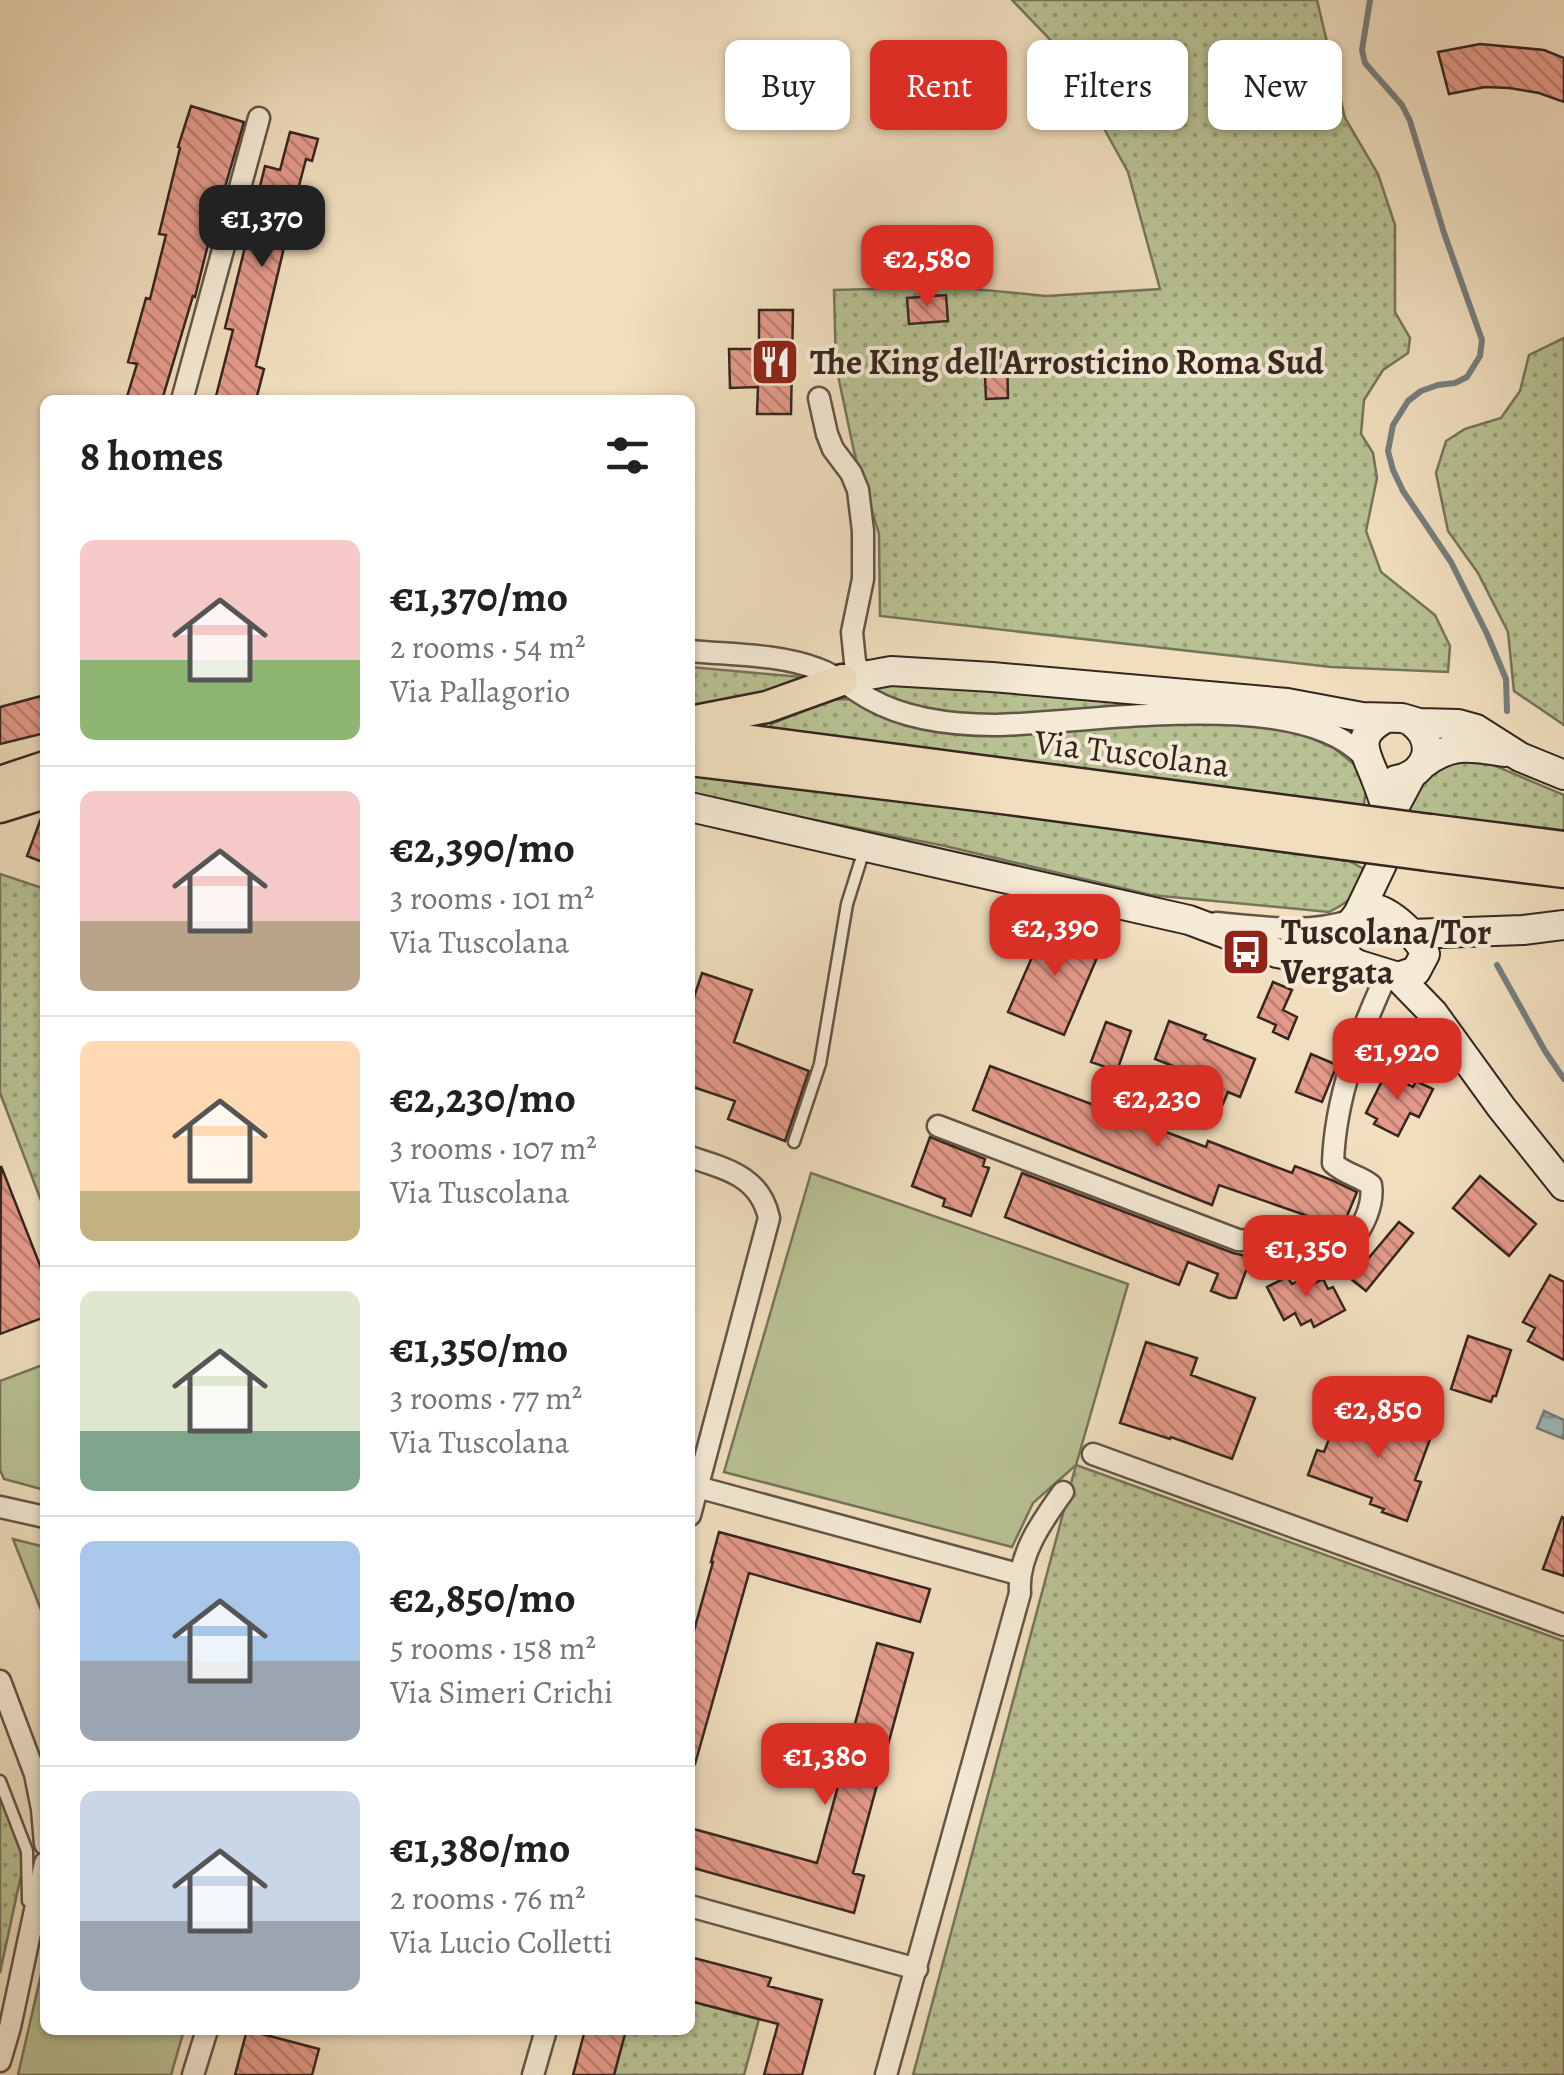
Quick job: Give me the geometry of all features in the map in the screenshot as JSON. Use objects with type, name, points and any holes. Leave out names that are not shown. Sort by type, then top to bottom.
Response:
[{"type":"main road","points":[[695,721],[767,707],[852,677]]},
{"type":"main road","name":"Via Tuscolana","points":[[695,734],[1428,843],[1564,872]]},
{"type":"main road","name":"Via Tuscolana","points":[[695,761],[1002,798],[1342,831]]},
{"type":"main road","points":[[0,782],[40,769]]},
{"type":"main road","points":[[0,807],[40,795]]},
{"type":"main road","name":"Via Tuscolana","points":[[1428,843],[1564,847]]},
{"type":"street","points":[[183,395],[259,118]]},
{"type":"street","points":[[819,398],[833,449],[852,473],[858,490],[863,532],[863,579],[852,632],[852,677]]},
{"type":"street","name":"Via Tuscolana","points":[[695,652],[797,663],[852,677],[892,671],[1287,703],[1362,717],[1470,726],[1512,753]]},
{"type":"street","name":"Via Tuscolana","points":[[852,677],[870,699],[894,710],[965,724],[1188,714],[1266,717],[1330,734],[1355,748],[1369,764]]},
{"type":"street","points":[[1350,960],[1342,945],[1342,935],[1355,917],[1386,839],[1427,748],[1416,725],[1398,719],[1371,729],[1365,739],[1386,839],[1386,892],[1404,928]]},
{"type":"street","points":[[1369,764],[1386,779],[1403,779],[1436,754],[1456,747],[1512,753],[1564,775]]},
{"type":"street","points":[[695,809],[1189,920],[1277,952],[1306,958],[1350,960],[1359,965],[1407,970],[1469,944],[1522,930]]},
{"type":"street","points":[[938,1126],[1238,1240],[1350,1242],[1362,1230],[1372,1194],[1366,1181],[1344,1174],[1333,1163],[1334,1140],[1354,1058],[1369,1014],[1425,954],[1424,947],[1378,910],[1364,910],[1333,926],[1312,928],[1189,920]]},
{"type":"street","points":[[1404,928],[1474,932],[1564,924]]},
{"type":"street","points":[[1407,970],[1501,1107],[1564,1186]]},
{"type":"street","points":[[695,1159],[745,1180],[758,1191],[769,1218],[695,1482]]},
{"type":"street","points":[[1093,1454],[1564,1625]]},
{"type":"street","points":[[695,1486],[1018,1574]]},
{"type":"street","points":[[886,2075],[1020,1593],[1018,1574],[1040,1524],[1064,1492]]},
{"type":"street","points":[[0,1507],[40,1516]]},
{"type":"street","points":[[0,1681],[35,1774],[40,1799]]},
{"type":"street","points":[[0,2061],[40,1886]]},
{"type":"street","points":[[695,1907],[917,1969]]},
{"type":"street","points":[[193,2075],[205,2035]]},
{"type":"street","points":[[533,2075],[545,2035]]},
{"type":"lane","points":[[794,1142],[820,1064],[847,904],[866,846]]},
{"type":"lane","points":[[0,1781],[28,1851],[30,1896],[0,2034]]},
{"type":"green space","points":[[1012,0],[1317,0],[1326,40],[1208,40],[1208,130],[1342,130],[1342,105],[1345,118],[1378,174],[1395,225],[1395,312],[1410,338],[1408,353],[1383,370],[1364,400],[1361,434],[1373,453],[1377,478],[1366,531],[1381,572],[1435,615],[1450,646],[1448,672],[1331,667],[880,616],[879,534],[855,456],[836,366],[834,290],[953,287],[1046,296],[1160,289],[1128,172],[1105,130],[1188,130],[1188,40],[1050,40]]},
{"type":"green space","points":[[1564,338],[1564,725],[1514,691],[1508,632],[1478,573],[1448,531],[1436,473],[1446,441],[1465,429],[1501,418],[1520,391],[1529,355]]},
{"type":"green space","points":[[695,667],[812,681],[695,710]]},
{"type":"green space","points":[[916,680],[1191,704],[984,717],[886,699],[874,685]]},
{"type":"green space","points":[[849,699],[877,713],[945,728],[1205,719],[1288,728],[1334,748],[1356,766],[1366,789],[1363,812],[772,731],[771,724],[829,700]]},
{"type":"green space","points":[[1472,756],[1564,795],[1564,836],[1404,817],[1429,776]]},
{"type":"green space","points":[[695,772],[1349,861],[1364,869],[1364,877],[1354,895],[1329,912],[1151,895],[945,846],[695,796]]},
{"type":"green space","points":[[0,874],[40,887],[40,1198],[0,1093]]},
{"type":"green space","points":[[811,1173],[1128,1284],[1076,1465],[1033,1503],[1012,1547],[724,1472]]},
{"type":"green space","points":[[40,1366],[40,1489],[4,1479],[0,1470],[0,1381]]},
{"type":"green space","points":[[1076,1465],[1564,1641],[1564,2075],[913,2075]]},
{"type":"green space","points":[[13,1539],[40,1546],[40,1607]]},
{"type":"green space","points":[[0,1796],[24,1861],[0,1973]]},
{"type":"green space","points":[[40,1979],[40,2035],[183,2035],[171,2075],[18,2075]]},
{"type":"green space","points":[[695,2002],[759,2019],[744,2075],[614,2075],[625,2035],[695,2035]]},
{"type":"water","points":[[1544,1411],[1564,1420],[1564,1439],[1537,1428]]},
{"type":"building","points":[[1480,44],[1544,50],[1564,58],[1564,102],[1509,88],[1485,87],[1449,94],[1438,52]]},
{"type":"building","points":[[191,106],[244,122],[163,395],[128,395],[137,364],[128,362],[146,298],[150,299],[166,235],[159,234]]},
{"type":"building","points":[[290,132],[318,139],[312,161],[306,159],[293,209],[298,210],[290,240],[286,239],[256,366],[264,369],[257,395],[216,395],[233,330],[225,328],[265,166],[280,170]]},
{"type":"building","points":[[946,295],[948,321],[909,324],[907,298]]},
{"type":"building","name":"The King dell'Arrosticino Roma Sud","points":[[759,310],[793,310],[791,414],[757,414],[758,387],[730,388],[729,349],[759,349]]},
{"type":"building","points":[[1007,351],[1008,398],[986,399],[984,352]]},
{"type":"building","points":[[40,696],[40,734],[0,744],[0,707]]},
{"type":"building","points":[[40,821],[40,861],[27,856]]},
{"type":"building","points":[[1047,923],[1102,946],[1064,1035],[1008,1012]]},
{"type":"building","points":[[702,973],[752,990],[734,1042],[809,1071],[785,1141],[728,1119],[735,1101],[695,1088],[695,994]]},
{"type":"building","points":[[1273,982],[1292,990],[1283,1010],[1297,1017],[1288,1039],[1273,1032],[1276,1025],[1258,1017]]},
{"type":"building","points":[[1169,1021],[1255,1059],[1240,1097],[1228,1092],[1222,1106],[1199,1097],[1206,1079],[1155,1059]]},
{"type":"building","points":[[1106,1022],[1131,1031],[1117,1071],[1091,1062]]},
{"type":"building","points":[[1311,1054],[1337,1065],[1322,1102],[1296,1092]]},
{"type":"building","points":[[990,1066],[1206,1147],[1208,1141],[1292,1173],[1295,1166],[1357,1192],[1342,1228],[1219,1185],[1212,1205],[973,1110]]},
{"type":"building","points":[[1386,1073],[1413,1087],[1416,1081],[1433,1089],[1419,1117],[1410,1113],[1398,1136],[1374,1124],[1377,1119],[1366,1113]]},
{"type":"building","points":[[930,1137],[985,1159],[983,1166],[989,1168],[971,1216],[943,1206],[945,1199],[912,1186]]},
{"type":"building","points":[[1,1166],[40,1265],[40,1319],[0,1334]]},
{"type":"building","points":[[1022,1173],[1251,1257],[1236,1298],[1211,1291],[1218,1274],[1188,1262],[1179,1285],[1005,1217]]},
{"type":"building","points":[[1480,1176],[1536,1224],[1509,1256],[1453,1208]]},
{"type":"building","points":[[1399,1222],[1413,1233],[1366,1291],[1351,1279]]},
{"type":"building","points":[[1310,1275],[1315,1283],[1323,1279],[1328,1289],[1333,1287],[1345,1310],[1314,1327],[1311,1320],[1301,1325],[1295,1313],[1284,1320],[1267,1287],[1287,1277],[1292,1284]]},
{"type":"building","points":[[1550,1275],[1564,1282],[1564,1360],[1528,1341],[1535,1328],[1523,1322]]},
{"type":"building","points":[[1468,1336],[1511,1350],[1491,1402],[1451,1389]]},
{"type":"building","points":[[1146,1342],[1197,1358],[1191,1375],[1255,1398],[1232,1459],[1120,1423]]},
{"type":"building","points":[[1390,1406],[1436,1423],[1415,1480],[1421,1482],[1407,1521],[1382,1512],[1384,1509],[1370,1504],[1372,1498],[1308,1475],[1317,1450],[1324,1452],[1336,1421],[1378,1436]]},
{"type":"building","points":[[1564,1518],[1564,1576],[1543,1569]]},
{"type":"building","points":[[719,1532],[930,1589],[920,1622],[749,1573],[695,1764],[695,1627]]},
{"type":"building","points":[[877,1643],[913,1653],[853,1873],[864,1876],[854,1913],[695,1868],[695,1829],[817,1863]]},
{"type":"building","points":[[695,1958],[771,1978],[768,1986],[822,2000],[802,2075],[764,2075],[778,2024],[695,2002]]},
{"type":"building","points":[[246,2035],[266,2035],[319,2049],[312,2075],[235,2075]]},
{"type":"building","points":[[584,2035],[625,2035],[614,2075],[573,2075]]},
{"type":"waterway","points":[[1370,0],[1362,50],[1365,63],[1402,105],[1410,121],[1482,340],[1480,356],[1467,377],[1421,391],[1408,401],[1393,425],[1388,451],[1403,491],[1451,562],[1487,634],[1506,679],[1507,711]]},
{"type":"waterway","points":[[1497,965],[1564,1079]]},
{"type":"place","name":"The King dell'Arrosticino Roma Sud","points":[[775,362]]},
{"type":"place","name":"Tuscolana/Tor Vergata","points":[[1246,952]]}]
